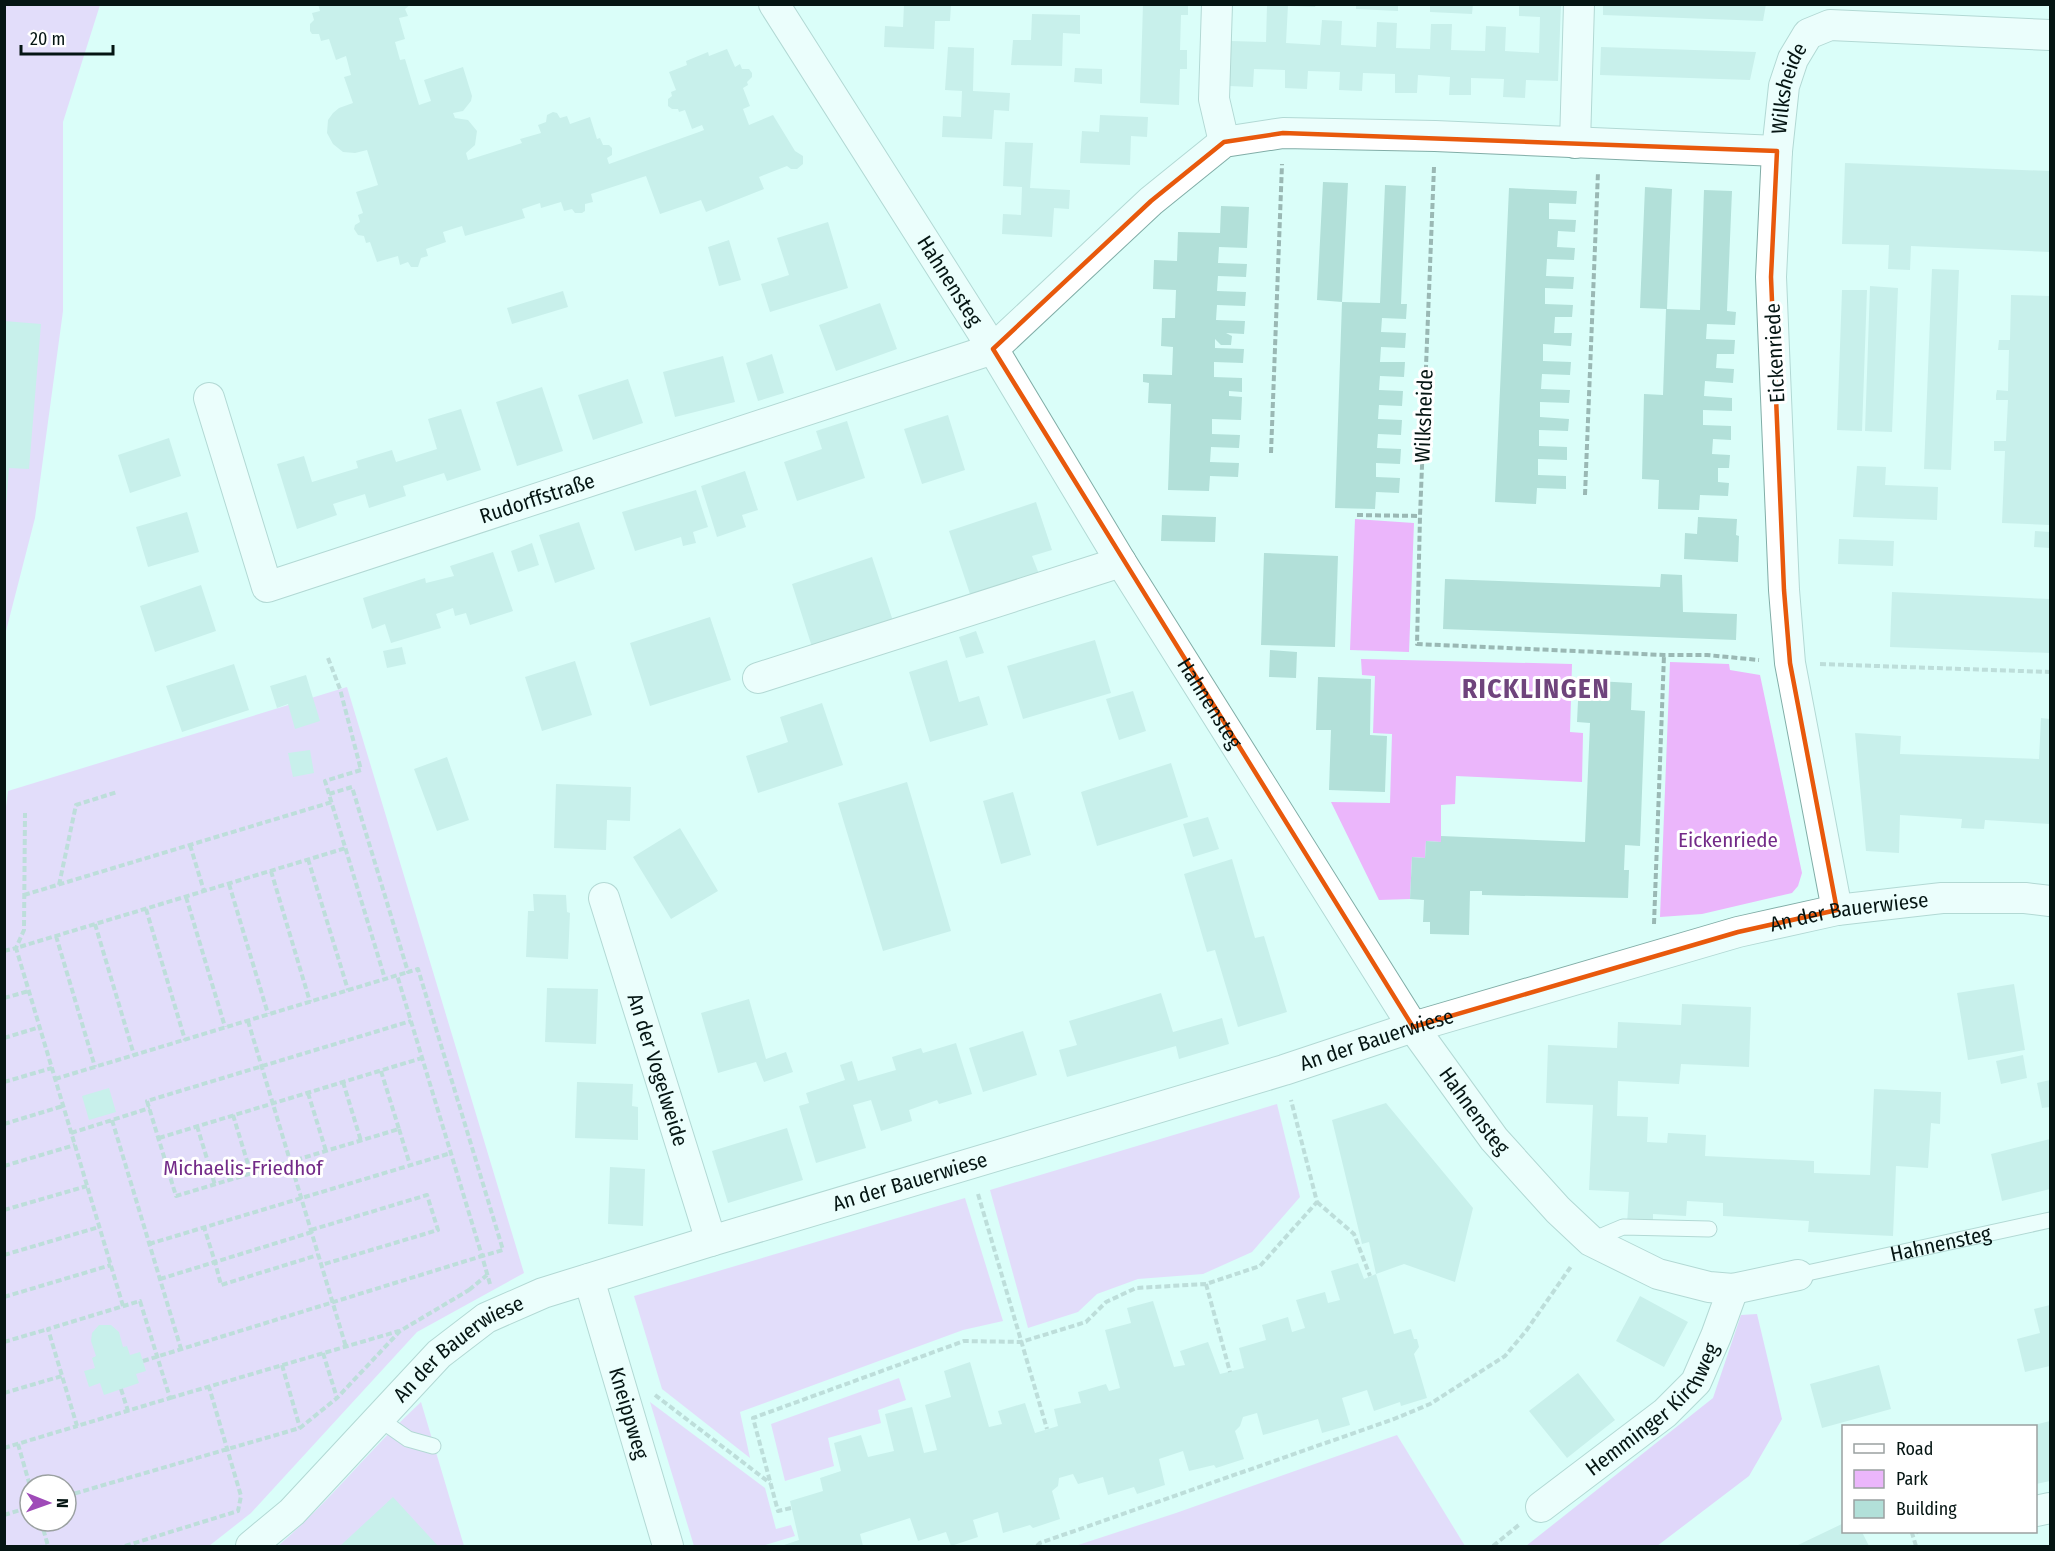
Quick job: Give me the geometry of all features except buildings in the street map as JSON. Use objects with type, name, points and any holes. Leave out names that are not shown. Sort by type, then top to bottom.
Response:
[{"type":"street","name":"Hahnensteg","points":[[774,4],[993,350],[1121,562],[1413,1027],[1494,1139],[1558,1210],[1591,1241],[1658,1274],[1709,1287],[1733,1289],[1798,1275]]},
{"type":"street","points":[[993,350],[1151,201],[1224,142],[1214,99],[1217,4]]},
{"type":"street","points":[[1579,4],[1587,143]]},
{"type":"street","name":"Wilksheide","points":[[1224,142],[1283,133],[1436,136],[1777,151],[1784,86],[1793,59],[1808,34],[1830,25],[2050,35]]},
{"type":"street","name":"Eickenriede","points":[[1777,151],[1771,277],[1784,590],[1790,663],[1837,910]]},
{"type":"street","name":"Rudorffstraße","points":[[209,398],[267,587],[993,350]]},
{"type":"street","points":[[758,678],[1121,562]]},
{"type":"street","name":"An der Vogelweide","points":[[604,898],[711,1241]]},
{"type":"street","name":"An der Bauerwiese","points":[[251,1546],[292,1512],[439,1354],[486,1318],[543,1293],[1284,1070],[1413,1027],[1738,932],[1837,910],[1942,898],[2025,898],[2050,901]]},
{"type":"street","name":"Kneippweg","points":[[589,1279],[668,1546]]},
{"type":"street","name":"Hemminger Kirchweg","points":[[1541,1507],[1665,1413],[1696,1382],[1733,1289]]},
{"type":"lane","name":"Hahnensteg","points":[[1798,1275],[2050,1220]]},
{"type":"lane","points":[[1591,1241],[1623,1227],[1709,1229]]},
{"type":"lane","points":[[378,1418],[408,1438],[433,1446]]},
{"type":"path","points":[[1271,453],[1283,133]]},
{"type":"path","name":"Wilksheide","points":[[1436,136],[1417,644],[1664,655]]},
{"type":"path","points":[[1585,495],[1587,143]]},
{"type":"path","points":[[1357,515],[1420,516]]},
{"type":"path","points":[[1652,957],[1664,655],[1707,655],[1790,663],[2050,672]]},
{"type":"path","points":[[328,658],[340,689],[361,770],[325,781],[385,979]]},
{"type":"path","points":[[329,794],[352,787],[408,972]]},
{"type":"path","points":[[59,885],[76,805],[117,792]]},
{"type":"path","points":[[24,895],[332,802]]},
{"type":"path","points":[[25,813],[24,930],[16,948],[123,1306]]},
{"type":"path","points":[[190,845],[204,891]]},
{"type":"path","points":[[4,951],[346,848]]},
{"type":"path","points":[[308,860],[348,990]]},
{"type":"path","points":[[271,871],[310,1002]]},
{"type":"path","points":[[229,884],[268,1014]]},
{"type":"path","points":[[186,897],[225,1027]]},
{"type":"path","points":[[146,909],[185,1040]]},
{"type":"path","points":[[95,924],[134,1055]]},
{"type":"path","points":[[56,936],[95,1067]]},
{"type":"path","points":[[55,1079],[418,969],[503,1250],[143,1361]]},
{"type":"path","points":[[397,975],[493,1290]]},
{"type":"path","points":[[4,998],[29,991]]},
{"type":"path","points":[[248,1021],[346,1347]]},
{"type":"path","points":[[399,1129],[176,1196],[147,1101],[411,1021]]},
{"type":"path","points":[[4,1038],[40,1027]]},
{"type":"path","points":[[159,1138],[422,1058]]},
{"type":"path","points":[[4,1082],[52,1068]]},
{"type":"path","points":[[1284,1070],[1317,1202],[1354,1233],[1370,1276]]},
{"type":"path","points":[[381,1071],[410,1166]]},
{"type":"path","points":[[343,1082],[361,1141]]},
{"type":"path","points":[[308,1093],[326,1151]]},
{"type":"path","points":[[4,1124],[63,1106]]},
{"type":"path","points":[[71,1133],[150,1108]]},
{"type":"path","points":[[233,1115],[251,1174]]},
{"type":"path","points":[[112,1120],[181,1349]]},
{"type":"path","points":[[197,1126],[215,1185]]},
{"type":"path","points":[[4,1167],[75,1145]]},
{"type":"path","points":[[150,1244],[451,1153]]},
{"type":"path","points":[[970,1164],[1047,1429]]},
{"type":"path","points":[[4,1210],[87,1186]]},
{"type":"path","points":[[160,1279],[427,1195],[438,1230],[321,1265]]},
{"type":"path","points":[[791,1508],[778,1511],[753,1418],[964,1341],[1021,1342],[1086,1322],[1106,1302],[1136,1288],[1206,1284],[1260,1266],[1317,1202]]},
{"type":"path","points":[[4,1255],[99,1227]]},
{"type":"path","points":[[204,1227],[221,1285],[318,1255]]},
{"type":"path","points":[[1038,1546],[1040,1543],[1394,1419],[1430,1404],[1505,1356],[1526,1331],[1591,1241]]},
{"type":"path","points":[[4,1297],[111,1265]]},
{"type":"path","points":[[1206,1284],[1230,1372]]},
{"type":"path","points":[[4,1448],[400,1331],[469,1290]]},
{"type":"path","points":[[4,1342],[140,1300],[170,1398]]},
{"type":"path","points":[[48,1329],[77,1426]]},
{"type":"path","points":[[78,1493],[300,1428],[336,1398],[400,1331]]},
{"type":"path","points":[[323,1353],[336,1398]]},
{"type":"path","points":[[282,1365],[300,1428]]},
{"type":"path","points":[[4,1393],[62,1376]]},
{"type":"path","points":[[125,1546],[238,1511],[242,1496],[209,1387]]},
{"type":"path","points":[[121,1389],[128,1411]]},
{"type":"path","points":[[655,1394],[770,1483]]},
{"type":"path","points":[[18,1444],[26,1473]]},
{"type":"highlighted area","points":[[1283,133],[1777,151],[1771,277],[1784,590],[1790,663],[1837,910],[1738,932],[1413,1027],[993,349],[1151,201],[1224,142]]},
{"type":"green space","points":[[4,5],[100,5],[63,122],[63,311],[35,518],[5,635]]},
{"type":"green space","points":[[1355,519],[1414,523],[1409,652],[1350,650]]},
{"type":"green space","points":[[1361,659],[1572,664],[1570,732],[1583,733],[1582,782],[1456,776],[1455,804],[1441,805],[1441,842],[1426,841],[1425,858],[1412,857],[1410,899],[1379,900],[1331,802],[1390,803],[1392,734],[1373,733],[1375,676],[1362,675]]},
{"type":"green space","name":"Eickenriede","points":[[1670,662],[1729,664],[1730,670],[1760,675],[1802,873],[1798,886],[1792,893],[1702,914],[1660,917]]},
{"type":"green space","name":"Michaelis-Friedhof","points":[[347,687],[524,1273],[417,1332],[251,1513],[209,1546],[5,1546],[4,823],[8,791]]},
{"type":"green space","points":[[1277,1104],[1300,1197],[1252,1252],[1203,1274],[1138,1279],[1097,1294],[1078,1312],[1028,1328],[990,1190]]},
{"type":"green space","points":[[965,1198],[1003,1321],[963,1330],[740,1412],[750,1458],[662,1389],[634,1296]]},
{"type":"green space","points":[[899,1378],[906,1400],[878,1410],[881,1423],[828,1438],[834,1466],[785,1481],[771,1424]]},
{"type":"green space","points":[[421,1402],[464,1546],[278,1546],[315,1511]]},
{"type":"green space","points":[[650,1402],[765,1488],[776,1529],[791,1525],[795,1536],[762,1546],[694,1546]]},
{"type":"green space","points":[[1397,1435],[1465,1546],[1075,1546],[1176,1513]]},
{"type":"shaded area","points":[[1757,1314],[1782,1419],[1749,1476],[1657,1546],[1526,1546],[1713,1398],[1741,1315]]},
{"type":"district","name":"RICKLINGEN","points":[[1536,689]]}]
